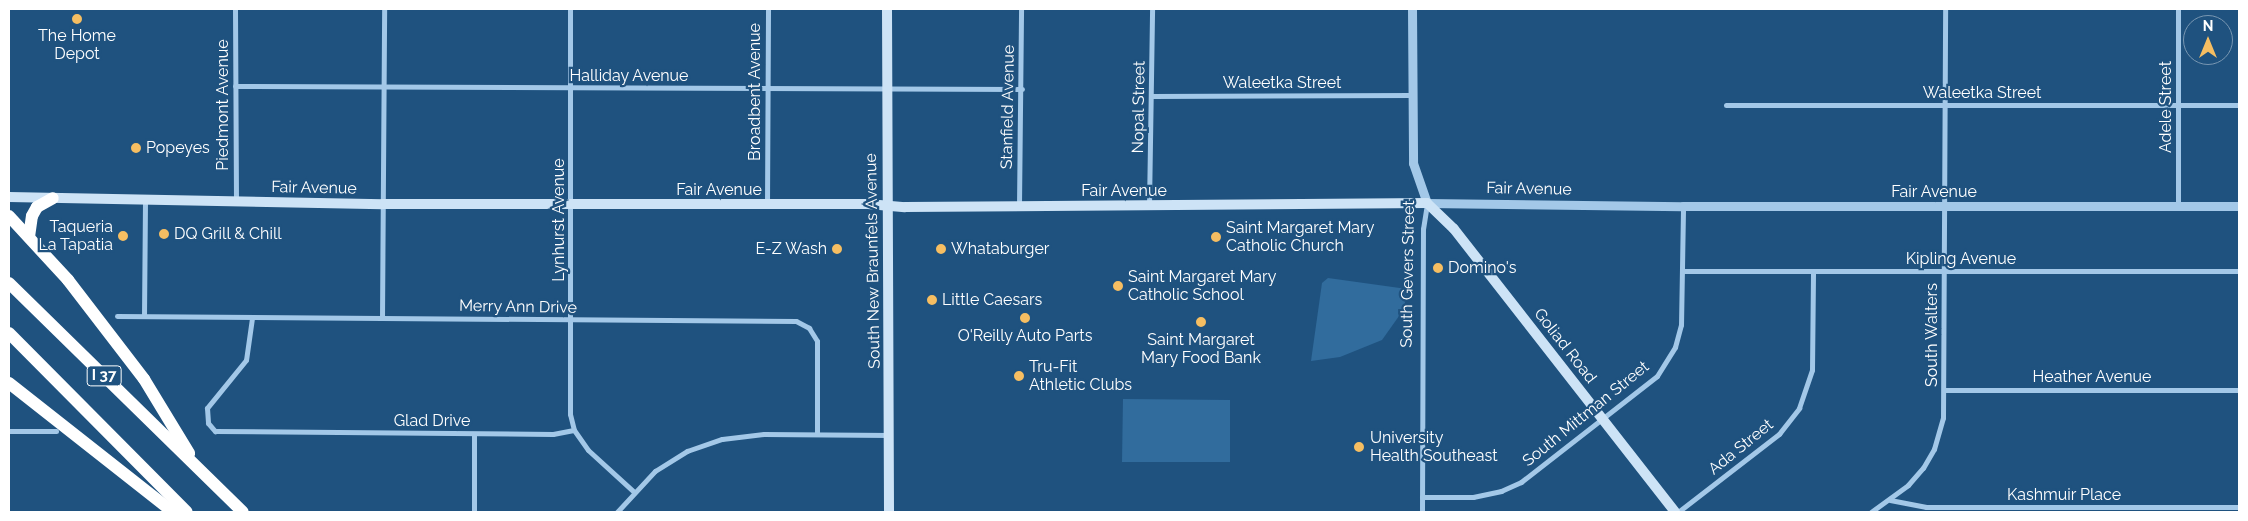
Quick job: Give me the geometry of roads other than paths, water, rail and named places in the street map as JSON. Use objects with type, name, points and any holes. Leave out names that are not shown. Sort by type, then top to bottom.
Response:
[{"type":"highway","points":[[28,237],[32,216],[38,207],[53,198]]},
{"type":"highway","points":[[9,216],[68,280],[144,379],[198,468]]},
{"type":"highway","name":"I 37","points":[[9,283],[244,512]]},
{"type":"highway","name":"I 37","points":[[9,333],[187,512]]},
{"type":"highway","points":[[9,383],[173,512]]},
{"type":"main road","name":"South New Braunfels Avenue","points":[[887,9],[889,512]]},
{"type":"main road","name":"Fair Avenue","points":[[9,197],[145,198],[383,204],[887,206],[1149,206],[1427,202]]},
{"type":"main road","name":"Goliad Road","points":[[1427,202],[1454,229],[1677,512]]},
{"type":"street","name":"Piedmont Avenue","points":[[235,9],[236,201]]},
{"type":"street","points":[[382,318],[384,9]]},
{"type":"street","name":"Lynhurst Avenue","points":[[570,9],[570,414],[574,430]]},
{"type":"street","name":"Broadbent Avenue","points":[[767,205],[768,9]]},
{"type":"street","name":"Stanfield Avenue","points":[[1019,206],[1022,89],[1021,9]]},
{"type":"street","name":"Nopal Street","points":[[1149,206],[1152,9]]},
{"type":"street","name":"South Gevers Street","points":[[1412,9],[1413,163],[1427,202],[1423,229],[1422,512]]},
{"type":"street","name":"South Walters","points":[[1871,512],[1890,500],[1916,477],[1934,449],[1943,418],[1945,9]]},
{"type":"street","name":"Adele Street","points":[[2178,9],[2178,206]]},
{"type":"street","name":"Halliday Avenue","points":[[235,86],[571,89],[1022,89]]},
{"type":"street","name":"Waleetka Street","points":[[1152,96],[1412,95]]},
{"type":"street","name":"Waleetka Street","points":[[1726,104],[2239,105]]},
{"type":"street","points":[[144,316],[145,198]]},
{"type":"street","name":"Fair Avenue","points":[[1427,202],[1683,206],[2239,206]]},
{"type":"street","name":"South Mittman Street","points":[[1422,497],[1473,496],[1511,487],[1531,476],[1649,384],[1670,357],[1682,319],[1683,206]]},
{"type":"street","name":"Kipling Avenue","points":[[1683,271],[2239,271]]},
{"type":"street","name":"Ada Street","points":[[1677,512],[1779,434],[1800,408],[1812,370],[1813,271]]},
{"type":"street","name":"Merry Ann Drive","points":[[117,316],[803,324],[817,341],[817,434]]},
{"type":"street","name":"Glad Drive","points":[[252,318],[246,360],[209,404],[206,412],[208,423],[215,431],[224,433],[554,434],[574,430]]},
{"type":"street","name":"Heather Avenue","points":[[1944,390],[2239,390]]},
{"type":"street","points":[[574,430],[588,450],[633,491]]},
{"type":"street","points":[[9,431],[56,431]]},
{"type":"street","points":[[474,434],[474,512]]},
{"type":"street","points":[[617,512],[633,491],[670,460],[704,444],[740,435],[890,434]]},
{"type":"street","name":"Kashmuir Place","points":[[1890,500],[1926,507],[2178,510],[2239,508]]},
{"type":"place","name":"The Home Depot","points":[[77,19]]},
{"type":"place","name":"Popeyes","points":[[136,148]]},
{"type":"place","name":"DQ Grill & Chill","points":[[164,234]]},
{"type":"place","name":"Taqueria La Tapatia","points":[[123,236]]},
{"type":"place","name":"Saint Margaret Mary Catholic Church","points":[[1216,237]]},
{"type":"place","name":"E-Z Wash","points":[[837,249]]},
{"type":"place","name":"Whataburger","points":[[941,249]]},
{"type":"place","name":"Domino's","points":[[1438,268]]},
{"type":"place","name":"Saint Margaret Mary Catholic School","points":[[1118,286]]},
{"type":"place","name":"Little Caesars","points":[[932,300]]},
{"type":"place","name":"O'Reilly Auto Parts","points":[[1025,318]]},
{"type":"place","name":"Saint Margaret Mary Food Bank","points":[[1201,322]]},
{"type":"place","name":"Tru-Fit Athletic Clubs","points":[[1019,376]]},
{"type":"place","name":"University Health Southeast","points":[[1359,447]]}]
